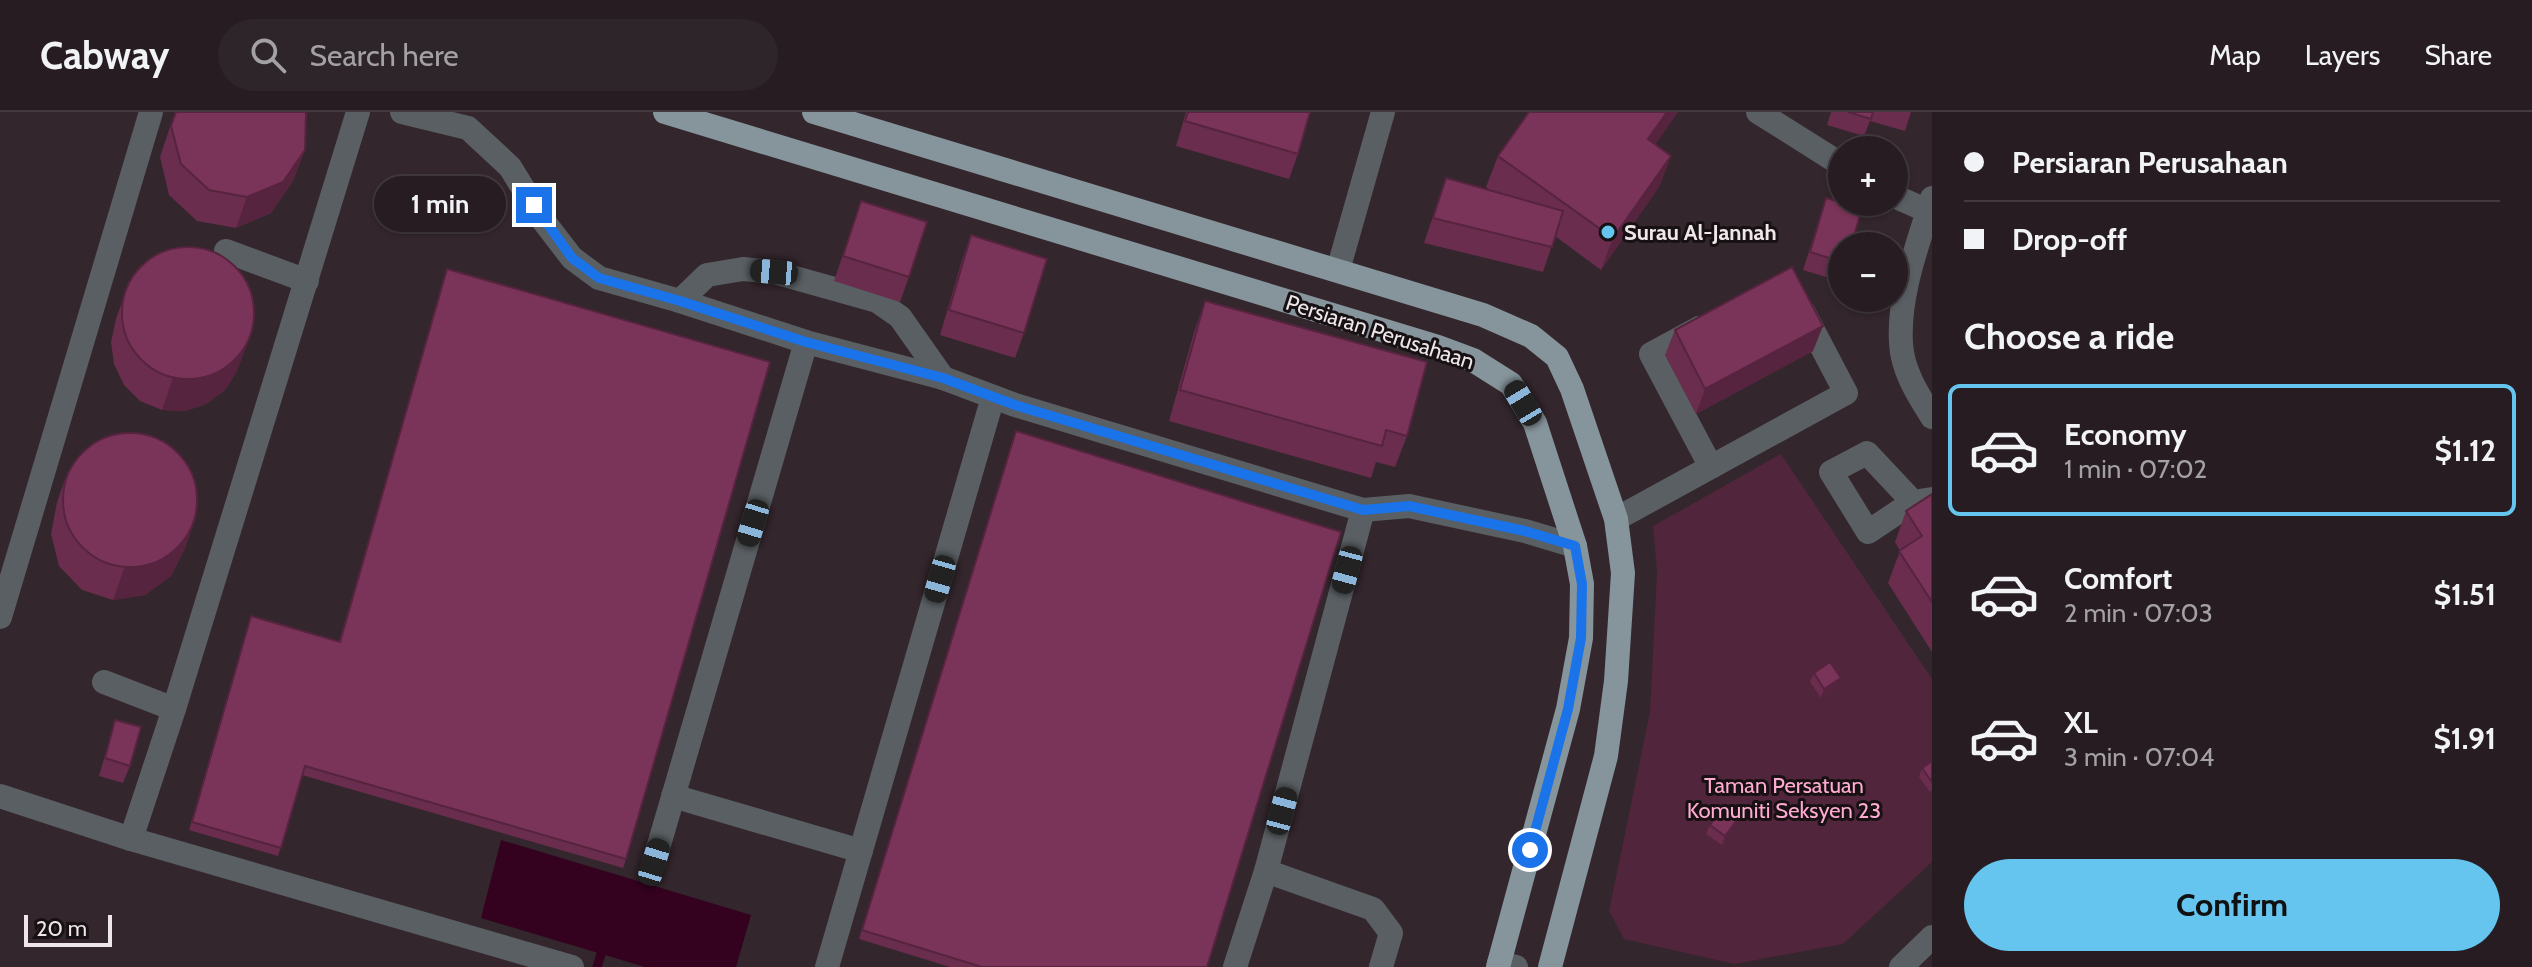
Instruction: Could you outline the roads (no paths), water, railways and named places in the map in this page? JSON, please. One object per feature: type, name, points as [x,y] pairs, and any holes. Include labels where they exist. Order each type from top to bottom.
[{"type":"main road","name":"Persiaran Perusahaan","points":[[665,112],[1473,360],[1511,384],[1535,423],[1575,546],[1582,584],[1581,638],[1568,709],[1504,966]]},
{"type":"main road","name":"Persiaran Perusahaan","points":[[814,112],[1483,315],[1531,336],[1557,357],[1572,389],[1616,519],[1623,573],[1616,681],[1606,756],[1550,967]]},
{"type":"street","points":[[0,617],[151,112]]},
{"type":"street","points":[[131,839],[358,112]]},
{"type":"street","points":[[402,112],[468,128],[510,167],[542,219],[572,258],[599,278],[806,342],[943,378],[993,397],[1363,510],[1409,506],[1525,531],[1575,546]]},
{"type":"street","points":[[1338,270],[1383,112]]},
{"type":"street","points":[[1758,112],[1828,156]]},
{"type":"street","points":[[1908,199],[1930,204],[1902,303],[1900,346],[1914,389],[1932,417]]},
{"type":"street","points":[[226,251],[307,281]]},
{"type":"street","points":[[680,301],[707,275],[743,269],[774,272],[877,301],[900,317],[943,378]]},
{"type":"street","points":[[1616,519],[1846,393],[1794,294]]},
{"type":"street","points":[[1711,467],[1651,354],[1719,317]]},
{"type":"street","points":[[654,862],[806,342]]},
{"type":"street","points":[[827,967],[993,397]]},
{"type":"street","points":[[1235,967],[1266,871],[1363,510]]},
{"type":"street","points":[[104,682],[174,709]]},
{"type":"street","points":[[0,796],[131,839],[572,967]]},
{"type":"street","points":[[673,796],[861,851]]},
{"type":"street","points":[[1266,871],[1373,909],[1391,933],[1381,967]]},
{"type":"street","points":[[1901,967],[1932,937]]},
{"type":"waterway","points":[[597,967],[601,954]]},
{"type":"place","name":"Surau Al-Jannah","points":[[1608,232]]},
{"type":"park label","name":"Taman Persatuan Komuniti Seksyen 23","points":[[1784,798]]}]
